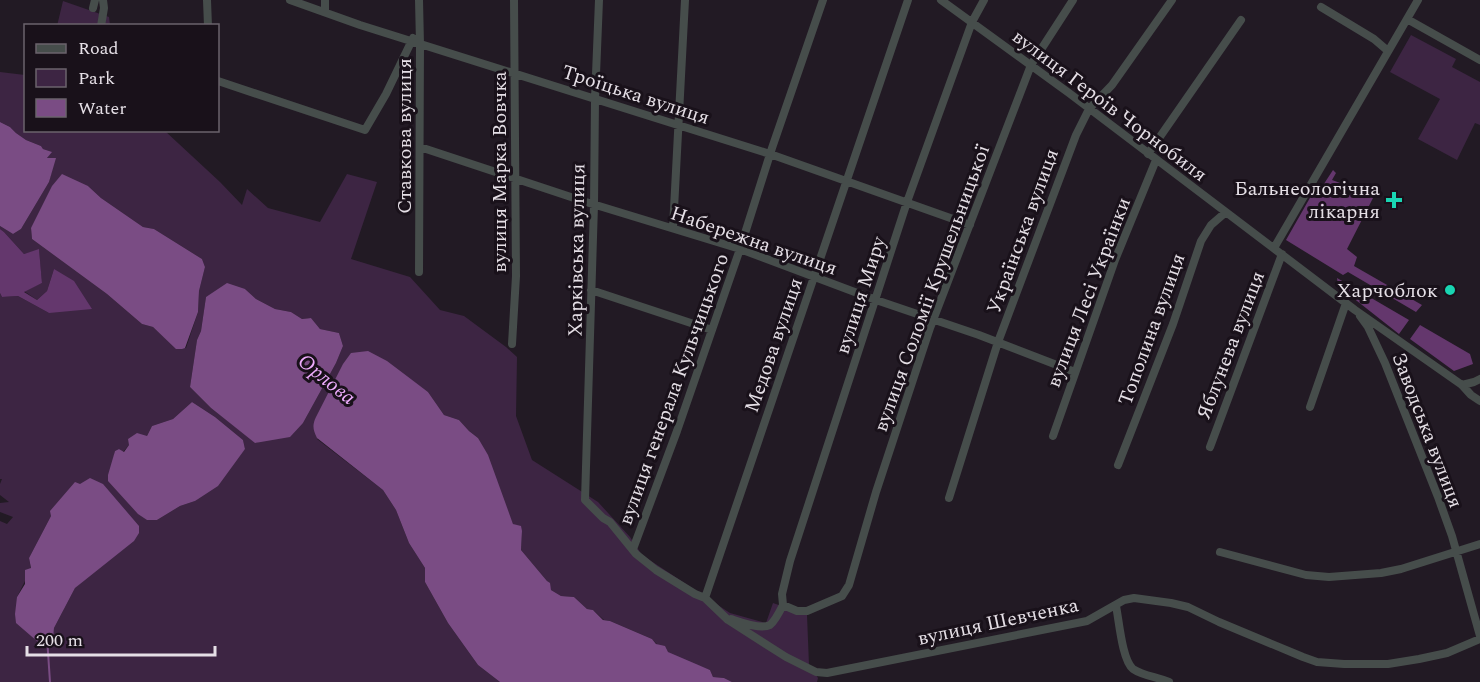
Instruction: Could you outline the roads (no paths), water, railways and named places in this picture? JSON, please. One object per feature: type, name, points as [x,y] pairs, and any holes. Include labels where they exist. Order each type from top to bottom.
[{"type":"street","points":[[101,24],[103,0]]},
{"type":"street","points":[[207,0],[208,24]]},
{"type":"street","name":"Троїцька вулиця","points":[[290,0],[360,25],[770,154],[970,225]]},
{"type":"street","points":[[325,0],[325,12]]},
{"type":"street","name":"Ставкова вулиця","points":[[418,0],[420,44],[419,272]]},
{"type":"street","name":"вулиця Марка Вовчка","points":[[512,344],[516,276],[514,0]]},
{"type":"street","name":"Харківська вулиця","points":[[599,0],[585,500],[610,522],[633,549]]},
{"type":"street","points":[[673,228],[685,0]]},
{"type":"street","name":"вулиця генерала Кульчицького","points":[[633,549],[677,432],[823,0]]},
{"type":"street","name":"Медова вулиця","points":[[705,598],[908,0]]},
{"type":"street","name":"вулиця Героїв Чорнобиля","points":[[940,0],[1089,109],[1355,310],[1462,385],[1480,401]]},
{"type":"street","name":"вулиця Миру","points":[[783,605],[782,594],[790,561],[908,202],[972,22],[984,0]]},
{"type":"street","name":"вулиця Соломії Крушельницької","points":[[783,605],[802,612],[842,596],[849,585],[876,492],[934,319],[1030,65],[1073,0]]},
{"type":"street","name":"Українська вулиця","points":[[949,498],[998,342],[1076,135],[1089,109],[1112,85],[1172,0]]},
{"type":"street","points":[[1274,248],[1418,0]]},
{"type":"street","points":[[1321,7],[1374,39],[1388,51]]},
{"type":"street","points":[[1407,19],[1480,60]]},
{"type":"street","points":[[1148,154],[1241,20]]},
{"type":"street","points":[[219,81],[365,130],[386,94],[411,41],[419,30]]},
{"type":"street","name":"Набережна вулиця","points":[[420,147],[594,205],[740,249],[1075,372]]},
{"type":"street","name":"вулиця Лесі Українки","points":[[1053,436],[1115,260],[1156,160]]},
{"type":"street","name":"Тополина вулиця","points":[[1118,465],[1173,324],[1201,242],[1211,225],[1226,212]]},
{"type":"street","name":"Яблунева вулиця","points":[[1210,447],[1282,254]]},
{"type":"street","points":[[591,290],[712,330]]},
{"type":"street","points":[[1310,407],[1346,303]]},
{"type":"street","name":"Заводська вулиця","points":[[1355,310],[1368,327],[1385,363],[1438,497],[1457,551],[1480,637]]},
{"type":"street","points":[[1462,385],[1480,379]]},
{"type":"street","points":[[1220,552],[1306,575],[1329,577],[1401,569],[1480,544]]},
{"type":"street","points":[[633,549],[656,570],[705,598],[725,618],[766,627],[771,624],[783,605]]},
{"type":"street","name":"вулиця Шевченка","points":[[725,618],[807,668],[827,673],[1087,621],[1124,600],[1134,598],[1188,607],[1317,662],[1388,664],[1447,653],[1480,637]]},
{"type":"street","points":[[1116,606],[1125,653],[1132,669],[1169,682]]},
{"type":"water","points":[[0,122],[26,140],[52,152],[47,158],[56,158],[49,182],[21,229],[13,234],[0,226]]},
{"type":"water","points":[[62,174],[88,186],[101,198],[143,227],[154,229],[202,259],[205,267],[199,291],[198,312],[185,348],[176,349],[153,327],[142,324],[107,294],[32,239],[31,228],[52,186]]},
{"type":"water","name":"Орлова","points":[[227,283],[245,289],[256,299],[275,309],[291,312],[302,319],[311,318],[320,329],[339,333],[343,346],[336,363],[303,423],[290,437],[255,443],[211,408],[190,387],[206,297]]},
{"type":"water","points":[[368,351],[387,361],[428,392],[444,415],[459,420],[478,438],[488,455],[513,524],[521,526],[521,550],[550,583],[551,590],[561,596],[574,597],[603,620],[652,639],[656,644],[665,646],[668,652],[710,670],[713,677],[724,678],[732,682],[500,682],[478,665],[448,623],[425,582],[425,568],[409,543],[396,510],[383,490],[317,438],[315,420],[343,364],[351,353]]},
{"type":"water","points":[[192,402],[243,440],[245,449],[218,486],[195,501],[180,506],[157,520],[147,520],[138,514],[108,481],[115,451],[119,449],[124,452],[129,445],[128,439],[137,433],[147,436],[152,426],[173,419]]},
{"type":"water","points":[[90,478],[103,484],[139,526],[139,533],[134,541],[75,588],[54,628],[53,639],[38,642],[16,623],[17,597],[25,584],[25,570],[31,568],[29,558],[51,516],[50,511],[75,482],[80,484]]},
{"type":"waterway","points":[[47,637],[50,682]]},
{"type":"place","name":"Бальнеологічна лікарня","points":[[1394,200]]},
{"type":"place","name":"Харчоблок","points":[[1450,290]]}]
